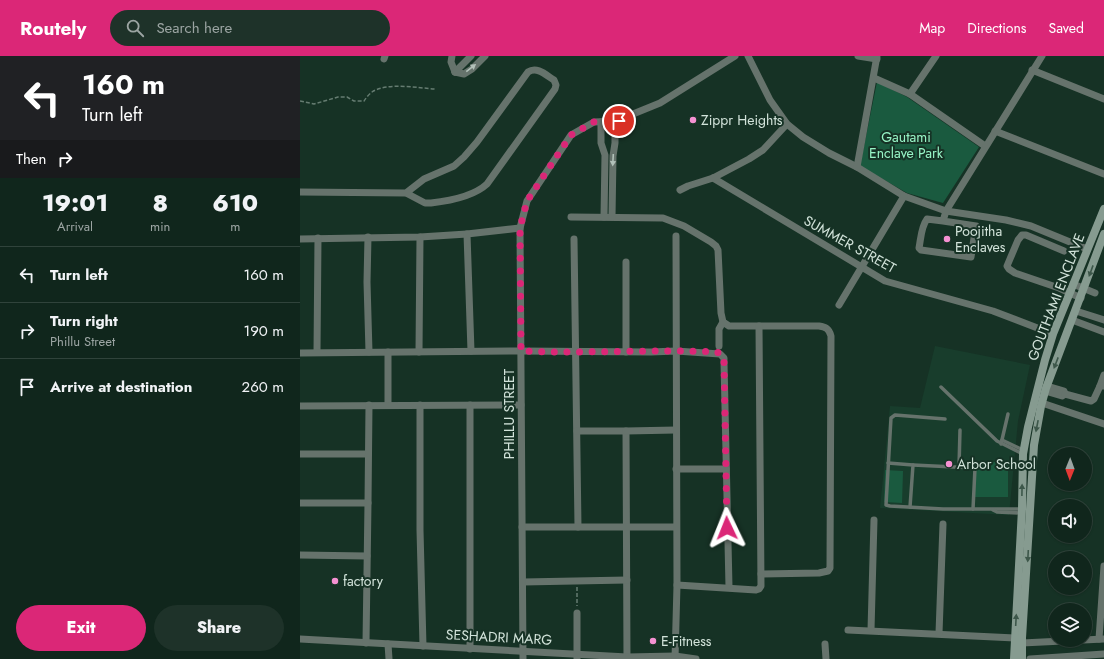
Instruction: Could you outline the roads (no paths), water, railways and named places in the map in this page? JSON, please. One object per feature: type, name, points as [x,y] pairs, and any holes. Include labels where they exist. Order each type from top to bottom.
[{"type":"street","points":[[452,56],[455,72]]},
{"type":"street","points":[[455,72],[471,56]]},
{"type":"street","points":[[455,72],[464,74],[472,69],[485,56]]},
{"type":"street","name":"PHILLU STREET","points":[[523,655],[520,228],[527,201],[571,135],[594,122],[619,121],[660,103],[735,56]]},
{"type":"street","points":[[748,56],[770,100],[787,124],[803,137],[857,167],[904,196],[946,211],[1006,220],[1031,226],[1088,249]]},
{"type":"street","points":[[857,167],[877,58],[858,56]]},
{"type":"street","points":[[910,94],[936,56]]},
{"type":"street","points":[[943,221],[946,211],[994,131],[1042,56]]},
{"type":"street","points":[[300,192],[406,193],[425,203],[474,193],[481,189],[491,178],[555,89],[554,80],[536,69],[532,69],[528,72],[477,142],[464,157],[454,166],[424,179],[406,193]]},
{"type":"street","points":[[1032,70],[1104,99]]},
{"type":"street","points":[[874,78],[910,94],[985,146]]},
{"type":"street","points":[[608,217],[615,143],[615,121]]},
{"type":"street","points":[[601,122],[601,143],[605,156],[608,217]]},
{"type":"street","points":[[680,190],[713,178],[763,150],[787,124]]},
{"type":"street","points":[[994,131],[1104,174]]},
{"type":"street","name":"SUMMER STREET","points":[[713,178],[885,281],[994,311],[1053,334]]},
{"type":"street","points":[[839,305],[904,196]]},
{"type":"street","name":"GOUTHAMI ENCLAVE","points":[[1022,659],[1019,640],[1023,452],[1038,386],[1053,334],[1104,209]]},
{"type":"street","points":[[571,217],[663,218],[684,226],[716,246],[719,256],[721,313],[723,322],[719,329],[719,346]]},
{"type":"street","points":[[927,219],[943,221],[976,226],[971,257],[921,250],[919,248],[923,226],[927,219]]},
{"type":"street","points":[[300,239],[420,237],[467,234],[520,228]]},
{"type":"street","points":[[467,234],[471,351]]},
{"type":"street","name":"GOUTHAMI ENCLAVE","points":[[1014,659],[1019,640],[1034,445],[1042,403],[1046,388],[1104,234]]},
{"type":"street","points":[[1064,251],[1022,235],[1018,240],[1007,266],[1015,273],[1059,288],[1080,298]]},
{"type":"street","points":[[675,657],[677,585],[676,236]]},
{"type":"street","points":[[368,237],[367,282],[369,352]]},
{"type":"street","points":[[419,352],[420,237]]},
{"type":"street","points":[[317,352],[318,238]]},
{"type":"street","points":[[574,239],[578,527]]},
{"type":"street","points":[[626,262],[626,352]]},
{"type":"street","points":[[1073,284],[1095,293]]},
{"type":"street","points":[[1076,311],[1104,320]]},
{"type":"street","points":[[1072,320],[1104,332]]},
{"type":"street","points":[[723,322],[730,326],[818,326],[827,328],[830,336],[830,568],[828,571],[819,573],[761,574]]},
{"type":"street","points":[[677,585],[759,589],[761,586],[759,326]]},
{"type":"street","points":[[300,352],[717,352],[724,358],[729,587]]},
{"type":"street","points":[[388,352],[388,405]]},
{"type":"street","points":[[1046,388],[1062,396],[1065,394],[1091,401],[1094,399],[1102,386],[1104,376]]},
{"type":"street","points":[[1042,403],[1104,424]]},
{"type":"street","points":[[366,643],[369,405]]},
{"type":"street","points":[[420,405],[422,646]]},
{"type":"street","points":[[470,405],[470,649]]},
{"type":"street","points":[[300,406],[522,405]]},
{"type":"street","points":[[577,431],[676,430]]},
{"type":"street","points":[[626,431],[628,527],[627,658]]},
{"type":"street","points":[[300,454],[368,454]]},
{"type":"street","points":[[676,469],[726,468]]},
{"type":"street","points":[[300,503],[368,503]]},
{"type":"street","points":[[871,630],[874,520]]},
{"type":"street","points":[[939,633],[942,524]]},
{"type":"street","points":[[522,527],[676,527]]},
{"type":"street","points":[[300,555],[367,556]]},
{"type":"street","points":[[848,630],[939,633],[1019,640],[1102,639],[1104,566]]},
{"type":"street","points":[[522,582],[627,580]]},
{"type":"street","points":[[577,614],[577,657]]},
{"type":"street","name":"SESHADRI MARG","points":[[300,639],[470,649],[523,655],[627,658],[675,657],[696,659]]},
{"type":"street","points":[[388,644],[389,659]]},
{"type":"street","points":[[825,644],[826,659]]},
{"type":"street","points":[[1030,659],[1104,654]]},
{"type":"lane","points":[[941,387],[1002,442],[1023,452]]},
{"type":"lane","points":[[1002,442],[1008,414]]},
{"type":"lane","points":[[945,419],[892,416],[890,419],[886,503],[890,506],[993,510],[997,512],[1022,511]]},
{"type":"lane","points":[[959,467],[960,430]]},
{"type":"lane","points":[[888,463],[974,468]]},
{"type":"lane","points":[[973,509],[975,463]]},
{"type":"lane","points":[[910,507],[913,465]]},
{"type":"place","name":"Zippr Heights","points":[[693,120]]},
{"type":"place","name":"Poojitha Enclaves","points":[[947,239]]},
{"type":"place","name":"Arbor School","points":[[949,464]]},
{"type":"place","name":"factory","points":[[335,581]]},
{"type":"place","name":"E-Fitness","points":[[653,641]]},
{"type":"park label","name":"Gautami Enclave Park","points":[[906,146]]}]
